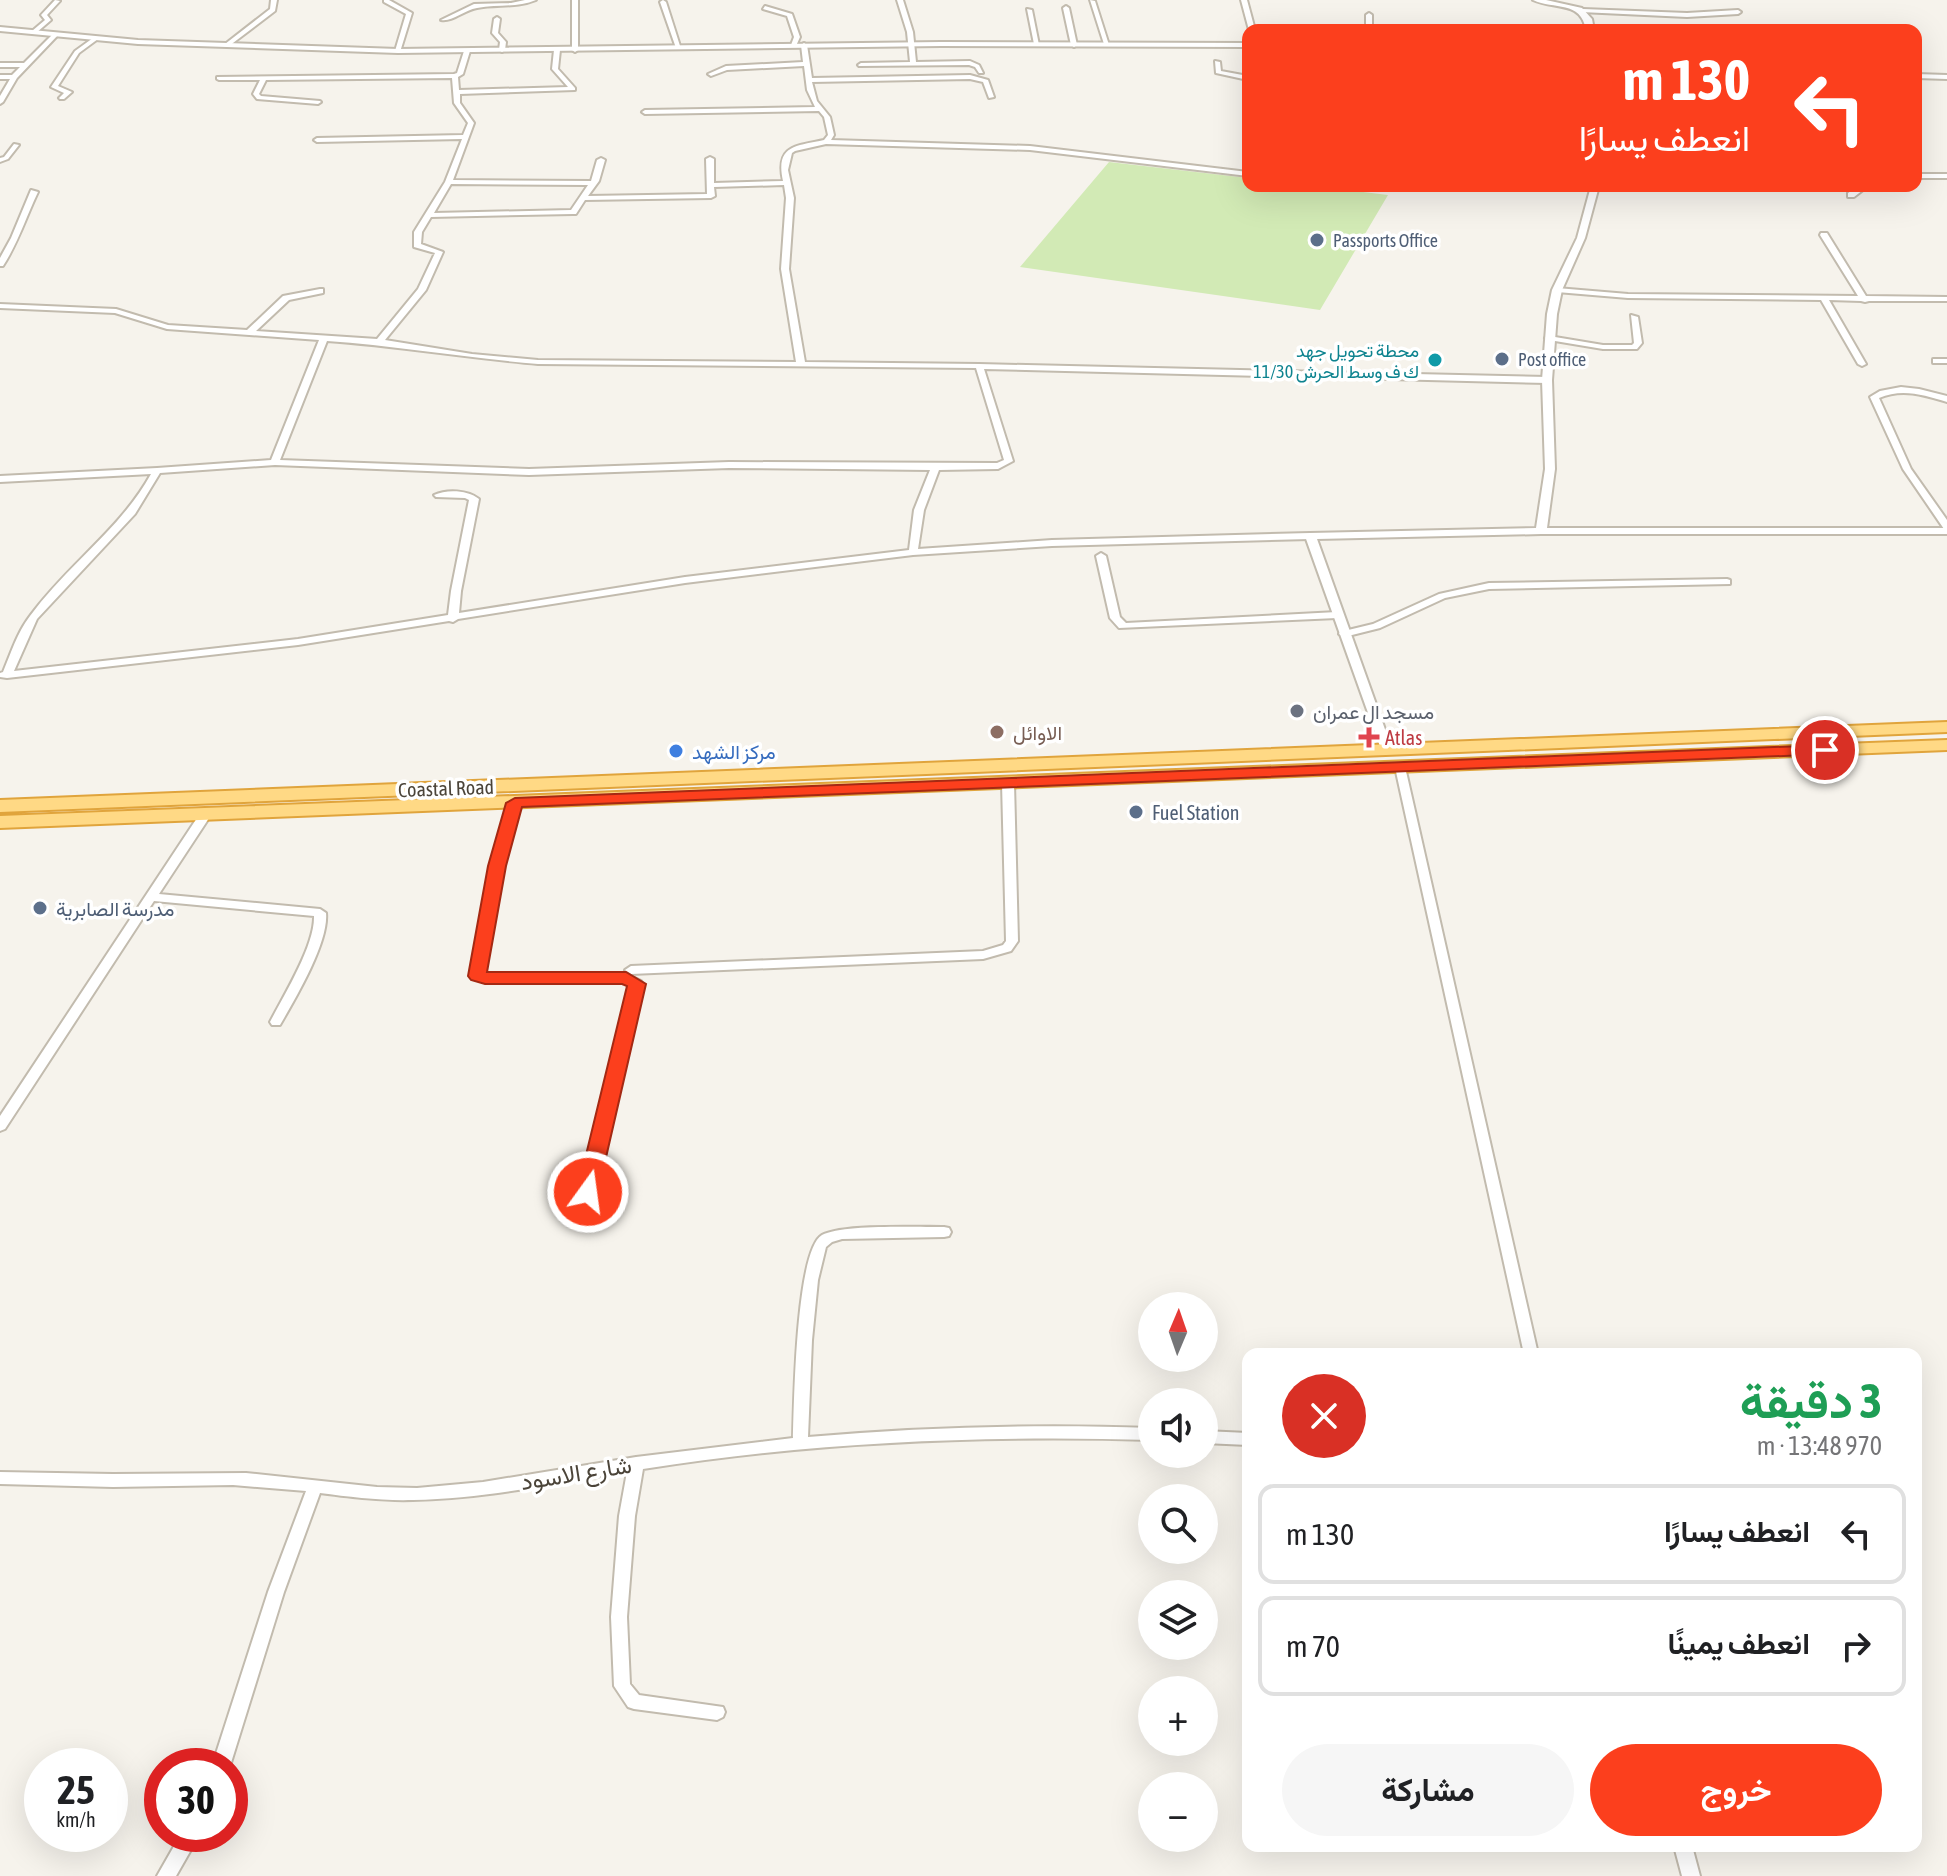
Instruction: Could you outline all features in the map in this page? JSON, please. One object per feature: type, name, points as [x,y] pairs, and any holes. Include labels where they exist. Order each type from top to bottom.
[{"type":"highway","name":"Coastal Road","points":[[0,822],[515,803],[607,790],[1386,749],[1947,727]]},
{"type":"highway","name":"Coastal Road","points":[[0,806],[1008,783],[1947,745]]},
{"type":"street","points":[[227,45],[273,10],[274,0]]},
{"type":"street","points":[[444,20],[474,6],[533,0]]},
{"type":"street","points":[[575,0],[575,50]]},
{"type":"street","points":[[900,0],[913,64]]},
{"type":"street","points":[[1244,0],[1250,24]]},
{"type":"street","points":[[1536,0],[1583,11],[1687,15],[1738,12]]},
{"type":"street","points":[[34,32],[48,20],[44,15],[57,1]]},
{"type":"street","points":[[386,1],[409,13],[398,51]]},
{"type":"street","points":[[1092,1],[1107,44]]},
{"type":"street","points":[[663,2],[679,48]]},
{"type":"street","points":[[765,8],[790,15],[797,37],[794,45]]},
{"type":"street","points":[[1066,8],[1074,45]]},
{"type":"street","points":[[1029,10],[1037,44]]},
{"type":"street","points":[[1583,11],[1588,24]]},
{"type":"street","points":[[1369,15],[1369,24]]},
{"type":"street","points":[[497,19],[495,33],[503,42],[502,50]]},
{"type":"street","points":[[0,29],[95,39],[398,51],[911,44],[1242,45]]},
{"type":"street","points":[[0,102],[14,77],[56,34]]},
{"type":"street","points":[[62,98],[69,92],[54,87],[78,51],[95,39]]},
{"type":"street","points":[[804,45],[814,101],[829,122],[831,135],[826,142]]},
{"type":"street","points":[[456,92],[573,89],[555,69],[557,50]]},
{"type":"street","points":[[219,78],[455,76],[460,74],[467,51]]},
{"type":"street","points":[[1217,62],[1218,72],[1242,77]]},
{"type":"street","points":[[861,65],[970,63],[981,72]]},
{"type":"street","points":[[711,74],[726,68],[807,64]]},
{"type":"street","points":[[0,65],[25,65]]},
{"type":"street","points":[[379,342],[422,290],[439,252],[417,245],[418,232],[449,182],[471,123],[457,103],[455,76]]},
{"type":"street","points":[[1922,76],[1947,77]]},
{"type":"street","points":[[0,77],[14,77]]},
{"type":"street","points":[[808,80],[970,77],[986,81],[991,97]]},
{"type":"street","points":[[263,80],[256,94],[259,98],[318,102]]},
{"type":"street","points":[[645,112],[821,109]]},
{"type":"street","points":[[317,140],[467,137]]},
{"type":"street","points":[[801,364],[785,269],[790,198],[784,170],[789,152],[797,147],[826,142],[1030,148],[1242,173]]},
{"type":"street","points":[[0,160],[16,145]]},
{"type":"street","points":[[585,198],[711,196],[710,159]]},
{"type":"street","points":[[429,215],[569,213],[579,208],[598,176],[601,160]]},
{"type":"street","points":[[1922,176],[1947,176]]},
{"type":"street","points":[[449,182],[592,183]]},
{"type":"street","points":[[712,185],[787,183]]},
{"type":"street","points":[[0,264],[21,230],[21,219],[34,192]]},
{"type":"street","points":[[1541,531],[1550,469],[1549,338],[1557,290],[1581,238],[1593,192]]},
{"type":"street","points":[[1851,195],[1856,192]]},
{"type":"street","points":[[1824,235],[1865,300]]},
{"type":"street","points":[[1557,290],[1628,296],[1946,301]]},
{"type":"street","points":[[249,333],[286,298],[320,291]]},
{"type":"street","points":[[1825,300],[1862,364]]},
{"type":"street","points":[[0,306],[116,311],[163,326],[379,342],[538,362],[979,366],[1547,380]]},
{"type":"street","points":[[1549,338],[1603,347],[1634,347],[1638,343],[1634,317]]},
{"type":"street","points":[[275,462],[324,338]]},
{"type":"street","points":[[1936,361],[1947,361]]},
{"type":"street","points":[[0,479],[275,462],[529,472],[729,465],[998,466],[1009,461],[979,366]]},
{"type":"street","points":[[1947,399],[1908,389],[1874,397],[1907,469],[1947,529]]},
{"type":"street","points":[[913,552],[919,510],[936,467]]},
{"type":"street","points":[[4,675],[31,621],[61,585],[122,524],[146,494],[157,471]]},
{"type":"street","points":[[439,495],[467,495],[474,499],[453,619]]},
{"type":"street","points":[[4,675],[298,642],[685,580],[913,552],[1124,540],[1541,531],[1947,529]]},
{"type":"street","points":[[1310,536],[1386,749]]},
{"type":"street","points":[[1101,556],[1115,618],[1123,626],[1337,615]]},
{"type":"street","points":[[1344,634],[1364,633],[1428,601],[1458,590],[1519,585],[1727,582]]},
{"type":"street","points":[[1400,767],[1530,1348]]},
{"type":"street","points":[[631,970],[983,955],[1007,948],[1012,941],[1008,783]]},
{"type":"street","points":[[515,803],[497,866],[478,976],[626,978],[637,984],[588,1192]]},
{"type":"street","points":[[0,1126],[205,815]]},
{"type":"street","points":[[153,897],[320,913],[322,920],[313,945],[276,1022]]},
{"type":"street","points":[[800,1444],[810,1303],[820,1246],[830,1237],[842,1234],[944,1232]]},
{"type":"street","name":"شارع الاسود","points":[[0,1478],[154,1481],[226,1478],[356,1494],[453,1491],[636,1463],[800,1444],[969,1432],[1138,1434]]},
{"type":"street","points":[[1218,1438],[1242,1439]]},
{"type":"street","points":[[636,1463],[627,1516],[619,1617],[622,1686],[634,1702],[717,1712]]},
{"type":"street","points":[[227,1748],[276,1592],[315,1487]]},
{"type":"street","points":[[166,1876],[180,1852]]},
{"type":"street","points":[[1685,1852],[1691,1876]]},
{"type":"green space","points":[[1109,162],[1242,177],[1242,192],[1363,192],[1388,195],[1320,310],[1020,267]]},
{"type":"place","name":"Passports Office","points":[[1317,240]]},
{"type":"place","name":"Post office","points":[[1502,359]]},
{"type":"place","name":"محطة تحويل جهد 11/30 ك ف وسط الحرش","points":[[1435,360]]},
{"type":"place","name":"مسجد ال عمران","points":[[1297,711]]},
{"type":"place","name":"الاوائل","points":[[997,732]]},
{"type":"place","name":"Atlas","points":[[1369,737]]},
{"type":"place","name":"مركز الشهد","points":[[676,751]]},
{"type":"place","name":"Fuel Station","points":[[1136,812]]},
{"type":"place","name":"مدرسة الصابرية","points":[[40,908]]},
{"type":"route","points":[[588,1192],[637,984],[626,978],[478,976],[497,866],[515,803],[1825,750]]}]
